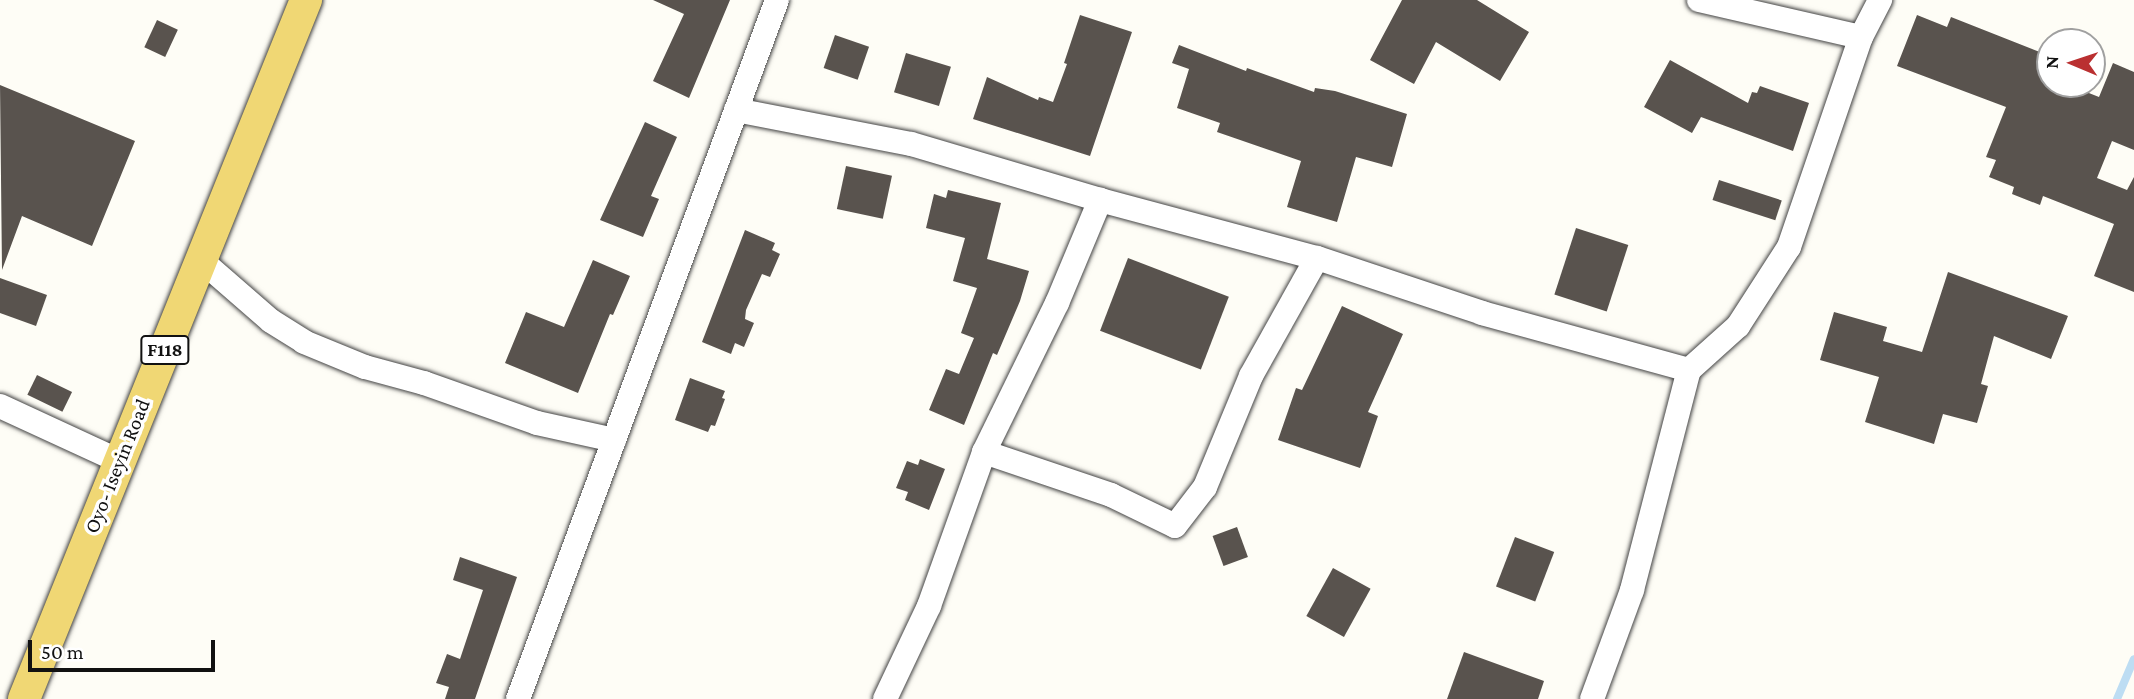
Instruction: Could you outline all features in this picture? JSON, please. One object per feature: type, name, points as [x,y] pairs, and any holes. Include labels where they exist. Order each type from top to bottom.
[{"type":"main road","name":"Oyo- Iseyin Road","points":[[24,699],[306,0]]},
{"type":"street","points":[[518,699],[778,0]]},
{"type":"street","points":[[1699,0],[1861,37]]},
{"type":"street","points":[[1592,699],[1632,590],[1689,370],[1738,326],[1788,247],[1861,37],[1880,0]]},
{"type":"street","points":[[736,110],[911,144],[1100,200],[1317,258],[1482,313],[1689,370]]},
{"type":"street","points":[[885,699],[929,606],[984,452],[1057,303],[1100,200]]},
{"type":"street","points":[[984,452],[1111,495],[1175,526],[1205,487],[1251,376],[1317,258]]},
{"type":"street","points":[[202,261],[271,321],[304,342],[365,367],[537,423],[614,440]]},
{"type":"street","points":[[0,406],[119,461]]},
{"type":"building","points":[[653,0],[730,0],[689,98],[653,81],[684,14]]},
{"type":"building","points":[[1402,0],[1477,0],[1529,32],[1500,81],[1436,42],[1414,84],[1370,60]]},
{"type":"building","points":[[1080,15],[1132,32],[1090,156],[973,119],[987,77],[1038,100],[1039,97],[1053,102],[1067,64],[1064,63]]},
{"type":"building","points":[[1917,15],[1947,27],[1951,17],[2036,50],[2036,98],[2106,98],[2106,80],[2113,63],[2134,72],[2134,150],[2112,141],[2097,178],[2127,190],[2134,177],[2134,292],[2094,276],[2114,224],[2043,196],[2040,205],[2012,194],[2014,187],[1989,177],[1996,160],[1986,157],[2006,107],[1897,66]]},
{"type":"building","points":[[157,20],[178,30],[165,57],[144,47]]},
{"type":"building","points":[[835,35],[869,47],[858,80],[824,68]]},
{"type":"building","points":[[1179,45],[1246,71],[1247,68],[1314,92],[1315,88],[1335,91],[1407,114],[1392,167],[1356,157],[1337,222],[1287,207],[1301,161],[1217,132],[1220,123],[1177,108],[1189,69],[1172,63]]},
{"type":"building","points":[[906,53],[951,67],[939,106],[894,92]]},
{"type":"building","points":[[1670,60],[1748,103],[1752,92],[1757,93],[1760,86],[1809,103],[1793,151],[1701,117],[1692,133],[1644,107]]},
{"type":"building","points":[[0,85],[135,141],[92,246],[22,216],[2,270]]},
{"type":"building","points":[[645,122],[677,137],[651,196],[659,199],[643,237],[600,220]]},
{"type":"building","points":[[846,166],[892,176],[883,219],[837,209]]},
{"type":"building","points":[[1719,180],[1782,200],[1775,220],[1713,200]]},
{"type":"building","points":[[948,190],[1001,203],[987,259],[1029,271],[1020,301],[997,355],[993,353],[964,425],[929,410],[946,369],[959,374],[974,338],[961,333],[977,288],[953,281],[965,238],[926,228],[934,194],[946,198]]},
{"type":"building","points":[[1576,228],[1628,245],[1607,312],[1554,295]]},
{"type":"building","points":[[745,230],[775,243],[772,250],[780,254],[770,277],[762,274],[746,310],[745,319],[754,323],[744,347],[735,343],[731,354],[702,342]]},
{"type":"building","points":[[1128,258],[1229,297],[1201,370],[1100,331]]},
{"type":"building","points":[[593,260],[630,276],[613,315],[610,314],[578,393],[505,363],[526,312],[564,327]]},
{"type":"building","points":[[1948,272],[2068,316],[2051,359],[1994,336],[1981,384],[1988,386],[1977,423],[1943,414],[1934,444],[1865,422],[1879,377],[1820,360],[1834,312],[1887,327],[1883,341],[1922,352]]},
{"type":"building","points":[[0,278],[47,295],[36,326],[0,313]]},
{"type":"building","points":[[1342,306],[1403,334],[1368,412],[1378,416],[1360,468],[1278,440],[1296,388],[1302,390]]},
{"type":"building","points":[[37,375],[72,392],[62,412],[27,395]]},
{"type":"building","points":[[690,378],[725,391],[722,398],[725,399],[715,426],[711,425],[708,432],[675,420]]},
{"type":"building","points":[[920,459],[945,469],[929,510],[905,500],[908,492],[896,488],[907,461],[918,465]]},
{"type":"building","points":[[1237,527],[1248,557],[1224,566],[1213,536]]},
{"type":"building","points":[[1515,537],[1554,552],[1535,602],[1496,586]]},
{"type":"building","points":[[460,557],[517,577],[475,699],[445,699],[449,687],[436,683],[447,654],[460,659],[483,590],[453,580]]},
{"type":"building","points":[[1333,568],[1371,589],[1344,637],[1306,616]]},
{"type":"building","points":[[1464,652],[1544,681],[1538,699],[1447,699]]},
{"type":"waterway","points":[[2117,699],[2134,659]]}]
